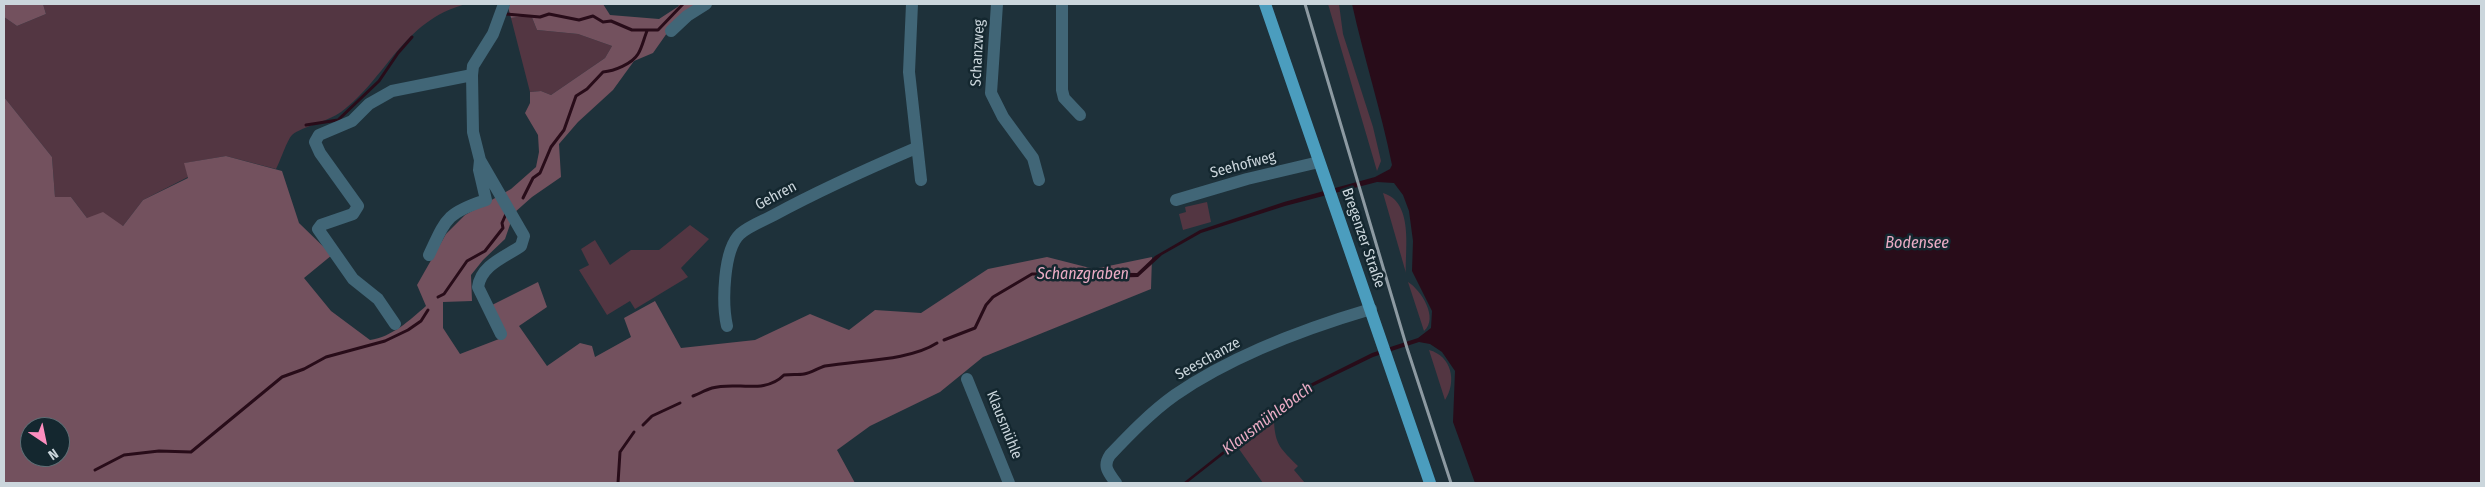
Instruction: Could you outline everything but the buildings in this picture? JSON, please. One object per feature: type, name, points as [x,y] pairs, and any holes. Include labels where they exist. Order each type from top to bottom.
[{"type":"main road","name":"Bregenzer Straße","points":[[1265,4],[1430,483]]},
{"type":"street","points":[[501,334],[478,287],[479,279],[487,267],[521,246],[524,236],[480,160],[473,132],[472,75],[473,66],[493,34],[495,23],[504,4]]},
{"type":"street","points":[[671,31],[687,16],[706,4]]},
{"type":"street","points":[[912,4],[909,72],[920,180]]},
{"type":"street","name":"Schanzweg","points":[[997,4],[991,93],[1003,117],[1033,158],[1039,180]]},
{"type":"street","points":[[1062,4],[1062,90],[1064,98],[1080,115]]},
{"type":"street","points":[[395,324],[378,299],[353,280],[318,229],[321,225],[353,214],[358,206],[320,153],[315,142],[319,135],[352,121],[369,104],[392,91],[472,75]]},
{"type":"street","name":"Gehren","points":[[727,326],[723,299],[730,250],[740,234],[830,185],[916,148]]},
{"type":"street","points":[[429,255],[445,220],[454,212],[486,200],[478,170],[480,160]]},
{"type":"street","name":"Seehofweg","points":[[1176,200],[1247,179],[1319,162]]},
{"type":"street","name":"Seeschanze","points":[[1116,483],[1106,468],[1105,462],[1110,455],[1173,396],[1223,366],[1259,350],[1371,309]]},
{"type":"street","name":"Klausmühle","points":[[967,379],[1009,483]]},
{"type":"shaded area","points":[[4,4],[43,4],[46,14],[17,26],[4,17]]},
{"type":"shaded area","points":[[43,4],[466,4],[444,12],[426,23],[397,51],[357,98],[341,112],[292,135],[276,169],[226,156],[185,163],[188,177],[143,200],[123,226],[87,218],[71,197],[55,197],[52,157],[4,97],[4,17],[17,26],[46,14]]},
{"type":"shaded area","points":[[511,4],[603,4],[610,15],[659,19],[679,6],[678,4],[703,4],[672,26],[653,53],[634,61],[613,90],[578,122],[559,144],[561,177],[532,197],[514,213],[505,239],[483,260],[471,275],[472,301],[443,302],[443,328],[460,354],[499,339],[492,305],[538,282],[547,307],[519,326],[547,366],[580,343],[592,346],[595,357],[631,337],[624,318],[655,301],[681,348],[755,340],[810,314],[849,330],[875,310],[921,313],[988,269],[1047,257],[1094,269],[1152,257],[1151,289],[983,357],[940,392],[870,426],[837,450],[855,483],[4,483],[4,97],[52,157],[55,197],[71,197],[87,218],[103,212],[123,226],[143,200],[188,178],[184,163],[226,156],[282,171],[299,223],[332,255],[304,278],[331,311],[370,340],[393,332],[426,306],[417,285],[446,234],[465,215],[511,189],[536,167],[539,152],[538,135],[525,113],[530,103],[530,92],[541,91],[551,95],[605,58],[612,46],[578,34],[537,30],[531,15],[511,18],[508,7]]},
{"type":"shaded area","points":[[1328,4],[1339,4],[1343,34],[1373,127],[1381,161],[1377,171]]},
{"type":"shaded area","points":[[531,15],[537,30],[578,34],[612,46],[605,58],[551,95],[541,91],[530,92],[511,18]]},
{"type":"shaded area","points":[[1383,193],[1393,198],[1400,206],[1404,216],[1406,228],[1406,273]]},
{"type":"shaded area","points":[[1207,202],[1211,222],[1183,230],[1179,214],[1186,212],[1185,207]]},
{"type":"shaded area","points":[[690,225],[709,239],[681,268],[688,277],[635,309],[630,301],[607,315],[579,270],[589,265],[581,249],[595,240],[610,265],[631,250],[659,250]]},
{"type":"shaded area","points":[[1408,282],[1423,298],[1429,312],[1430,319],[1424,331]]},
{"type":"shaded area","points":[[1429,350],[1443,358],[1450,371],[1451,385],[1445,400]]},
{"type":"shaded area","points":[[1274,421],[1276,436],[1280,446],[1298,466],[1294,470],[1305,483],[1263,483],[1239,449]]},
{"type":"water","name":"Bodensee","points":[[1352,4],[2481,4],[2481,483],[1475,483],[1453,422],[1455,371],[1442,352],[1430,344],[1419,342],[1373,357],[1307,389],[1187,483],[1183,483],[1304,387],[1372,353],[1418,338],[1431,328],[1432,311],[1412,271],[1413,241],[1409,211],[1403,195],[1394,183],[1377,182],[1285,206],[1201,233],[1162,255],[1138,277],[1105,278],[1067,274],[1068,272],[1137,273],[1155,256],[1200,230],[1284,202],[1375,177],[1390,169],[1392,165],[1388,145]]},
{"type":"waterway","points":[[506,14],[540,17],[549,14],[579,20],[593,16],[603,22],[611,21],[632,30],[658,30],[683,4]]},
{"type":"waterway","points":[[523,198],[533,178],[540,173],[551,147],[564,130],[576,96],[587,89],[603,72],[632,61],[641,49],[647,31]]},
{"type":"waterway","points":[[306,125],[338,120],[379,81],[398,53],[412,37]]},
{"type":"waterway","points":[[438,297],[444,294],[467,261],[485,251],[503,228],[502,223],[506,214]]},
{"type":"waterway","name":"Schanzgraben","points":[[944,340],[975,328],[986,305],[993,297],[1032,274],[1071,274]]},
{"type":"waterway","points":[[95,470],[124,455],[159,451],[191,452],[282,377],[304,369],[326,357],[385,341],[408,330],[421,321],[428,310]]},
{"type":"waterway","name":"Schanzgraben","points":[[693,396],[721,386],[759,386],[768,384],[784,375],[807,373],[825,366],[898,357],[926,349],[937,343]]},
{"type":"waterway","name":"Schanzgraben","points":[[643,425],[652,416],[680,403]]},
{"type":"waterway","name":"Schanzgraben","points":[[618,483],[620,452],[634,432]]},
{"type":"railway","points":[[1305,4],[1407,348],[1451,483]]},
{"type":"water label","name":"Klausmühlebach","points":[[1268,419]]}]
